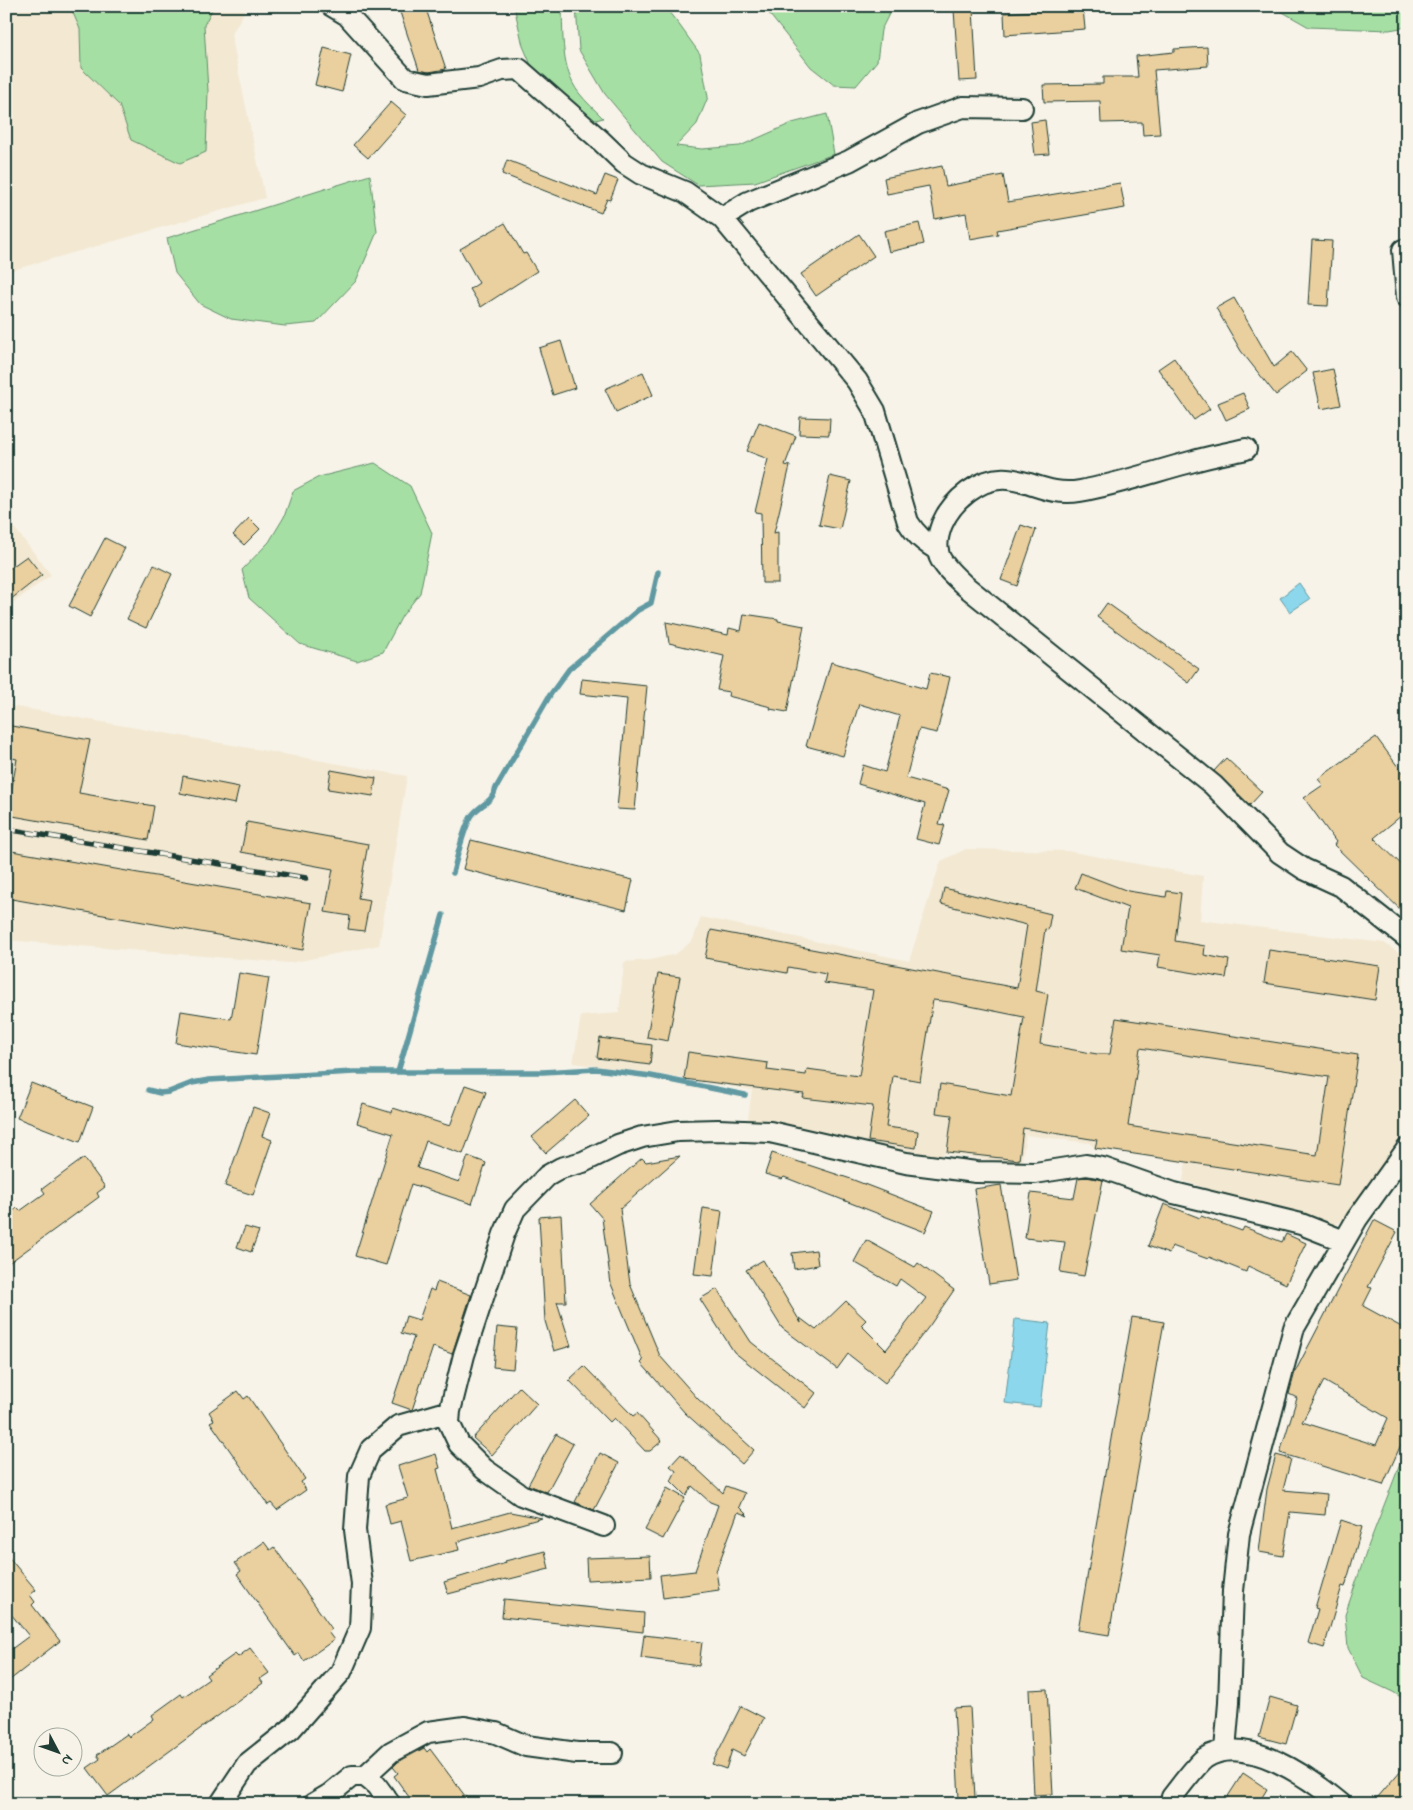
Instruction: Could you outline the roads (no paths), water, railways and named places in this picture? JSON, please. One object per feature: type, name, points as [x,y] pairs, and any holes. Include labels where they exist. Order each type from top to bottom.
[{"type":"street","points":[[332,6],[347,15],[405,79],[428,84],[479,78],[502,70],[519,69],[600,139],[624,163],[641,174],[686,192],[722,218],[857,381],[875,411],[908,522],[915,534],[938,550]]},
{"type":"street","points":[[722,218],[748,202],[849,161],[918,123],[963,107],[1022,108]]},
{"type":"street","points":[[1403,250],[1407,297]]},
{"type":"street","points":[[1246,449],[1195,461],[1150,475],[1078,491],[1046,490],[1011,479],[996,478],[978,485],[947,512],[938,535],[937,554],[946,567],[964,585],[1213,785],[1280,854],[1304,869],[1341,886],[1407,938]]},
{"type":"street","points":[[604,1526],[521,1495],[484,1469],[459,1444],[449,1424],[450,1410],[464,1354],[504,1234],[515,1209],[547,1176],[561,1168],[583,1162],[618,1145],[678,1131],[770,1132],[906,1163],[976,1172],[1035,1173],[1086,1165],[1103,1168],[1174,1193],[1301,1224],[1344,1242]]},
{"type":"street","points":[[1226,1750],[1233,1591],[1239,1534],[1294,1328],[1357,1219],[1407,1149]]},
{"type":"street","points":[[221,1804],[247,1764],[291,1729],[341,1672],[360,1628],[362,1584],[355,1530],[359,1476],[371,1449],[398,1426],[450,1410]]},
{"type":"street","points":[[365,1776],[391,1752],[428,1732],[465,1727],[496,1733],[526,1746],[577,1753],[612,1753]]},
{"type":"street","points":[[1170,1804],[1172,1797],[1205,1759],[1226,1750],[1255,1753],[1287,1765],[1325,1790],[1341,1804]]},
{"type":"street","points":[[313,1804],[330,1794],[352,1776],[365,1776],[376,1785],[390,1804]]},
{"type":"water","points":[[1299,583],[1310,599],[1290,612],[1280,598]]},
{"type":"water","points":[[1015,1319],[1050,1323],[1040,1407],[1005,1403]]},
{"type":"waterway","points":[[453,873],[461,842],[470,819],[476,810],[492,797],[550,695],[569,669],[638,610],[651,603],[658,572]]},
{"type":"waterway","points":[[398,1072],[443,915]]},
{"type":"waterway","points":[[148,1090],[160,1093],[169,1092],[192,1083],[209,1080],[354,1072],[543,1072],[596,1069],[651,1076],[745,1095]]},
{"type":"railway","points":[[6,829],[306,878]]}]
